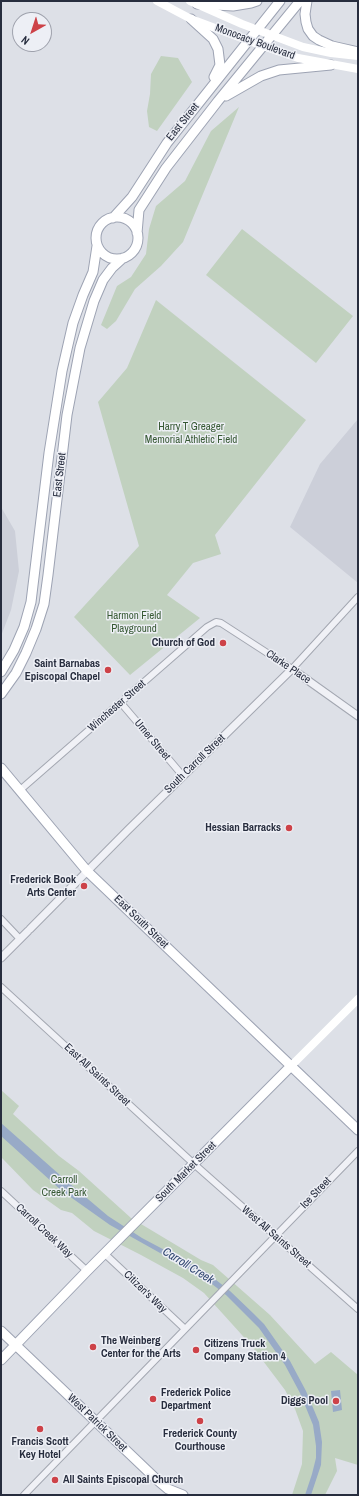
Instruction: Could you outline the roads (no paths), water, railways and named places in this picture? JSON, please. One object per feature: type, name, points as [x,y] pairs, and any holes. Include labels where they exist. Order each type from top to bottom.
[{"type":"main road","name":"Monocacy Boulevard","points":[[157,1],[191,19],[298,58],[358,69]]},
{"type":"main road","points":[[194,3],[233,6],[257,1]]},
{"type":"main road","name":"East Street","points":[[113,218],[127,204],[167,142],[280,1]]},
{"type":"main road","name":"East Street","points":[[137,233],[139,210],[166,168],[218,101],[300,1]]},
{"type":"main road","points":[[307,1],[305,14],[306,22],[308,29],[313,36],[332,46],[358,52]]},
{"type":"main road","name":"Monocacy Boulevard","points":[[194,3],[303,47],[331,53],[358,56]]},
{"type":"main road","points":[[191,19],[213,39],[218,49],[220,65],[208,91]]},
{"type":"main road","points":[[218,101],[244,85],[279,70],[331,65]]},
{"type":"main road","points":[[119,218],[126,220],[133,225],[137,233],[135,247],[132,252],[124,258],[110,258],[103,254],[97,246],[96,233],[99,226],[106,220],[119,218]]},
{"type":"main road","name":"East Street","points":[[1,672],[14,650],[32,602],[49,453],[61,378],[73,323],[93,272],[97,246]]},
{"type":"main road","name":"East Street","points":[[1,694],[16,673],[26,653],[44,604],[67,415],[80,348],[94,301],[103,280],[112,268],[124,258]]},
{"type":"main road","name":"East South Street","points":[[1,768],[87,871],[358,1130]]},
{"type":"main road","name":"South Market Street","points":[[1,1360],[87,1270],[124,1236],[130,1228],[358,999]]},
{"type":"main road","name":"West Patrick Street","points":[[1,1331],[168,1489],[182,1495]]},
{"type":"street","name":"South Carroll Street","points":[[1,958],[87,871],[292,670],[358,597]]},
{"type":"street","name":"Clarke Place","points":[[216,622],[221,623],[358,716]]},
{"type":"street","name":"Winchester Street","points":[[19,791],[207,627],[216,622]]},
{"type":"street","name":"Urner Street","points":[[121,703],[183,776]]},
{"type":"street","points":[[1,920],[20,939]]},
{"type":"street","name":"East All Saints Street","points":[[1,986],[194,1164]]},
{"type":"street","name":"Ice Street","points":[[24,1495],[358,1151]]},
{"type":"street","name":"West All Saints Street","points":[[194,1164],[358,1309]]},
{"type":"street","name":"Carroll Creek Way","points":[[1,1191],[87,1270]]},
{"type":"street","name":"Citizen's Way","points":[[105,1254],[185,1330]]},
{"type":"water","name":"Carroll Creek","points":[[1,1123],[108,1216],[142,1238],[206,1272],[230,1291],[264,1324],[290,1361],[306,1391],[319,1422],[322,1442],[321,1465],[311,1495],[305,1495],[316,1458],[313,1425],[300,1393],[285,1365],[259,1328],[226,1295],[203,1277],[110,1225],[62,1191],[1,1136]]},
{"type":"water","name":"Diggs Pool","points":[[340,1390],[342,1410],[333,1412],[331,1391]]},
{"type":"place","name":"Church of God","points":[[223,643]]},
{"type":"place","name":"Saint Barnabas Episcopal Chapel","points":[[108,670]]},
{"type":"place","name":"Hessian Barracks","points":[[289,828]]},
{"type":"place","name":"Frederick Book Arts Center","points":[[84,886]]},
{"type":"place","name":"The Weinberg Center for the Arts","points":[[93,1347]]},
{"type":"place","name":"Citizens Truck Company Station 4","points":[[196,1350]]},
{"type":"place","name":"Frederick Police Department","points":[[153,1399]]},
{"type":"place","name":"Diggs Pool","points":[[336,1401]]},
{"type":"place","name":"Frederick County Courthouse","points":[[200,1421]]},
{"type":"place","name":"Francis Scott Key Hotel","points":[[40,1429]]},
{"type":"place","name":"All Saints Episcopal Church","points":[[55,1480]]},
{"type":"park label","name":"Harry T Greager Memorial Athletic Field","points":[[191,433]]},
{"type":"park label","name":"Harmon Field Playground","points":[[134,622]]},
{"type":"park label","name":"Carroll Creek Park","points":[[64,1186]]}]
